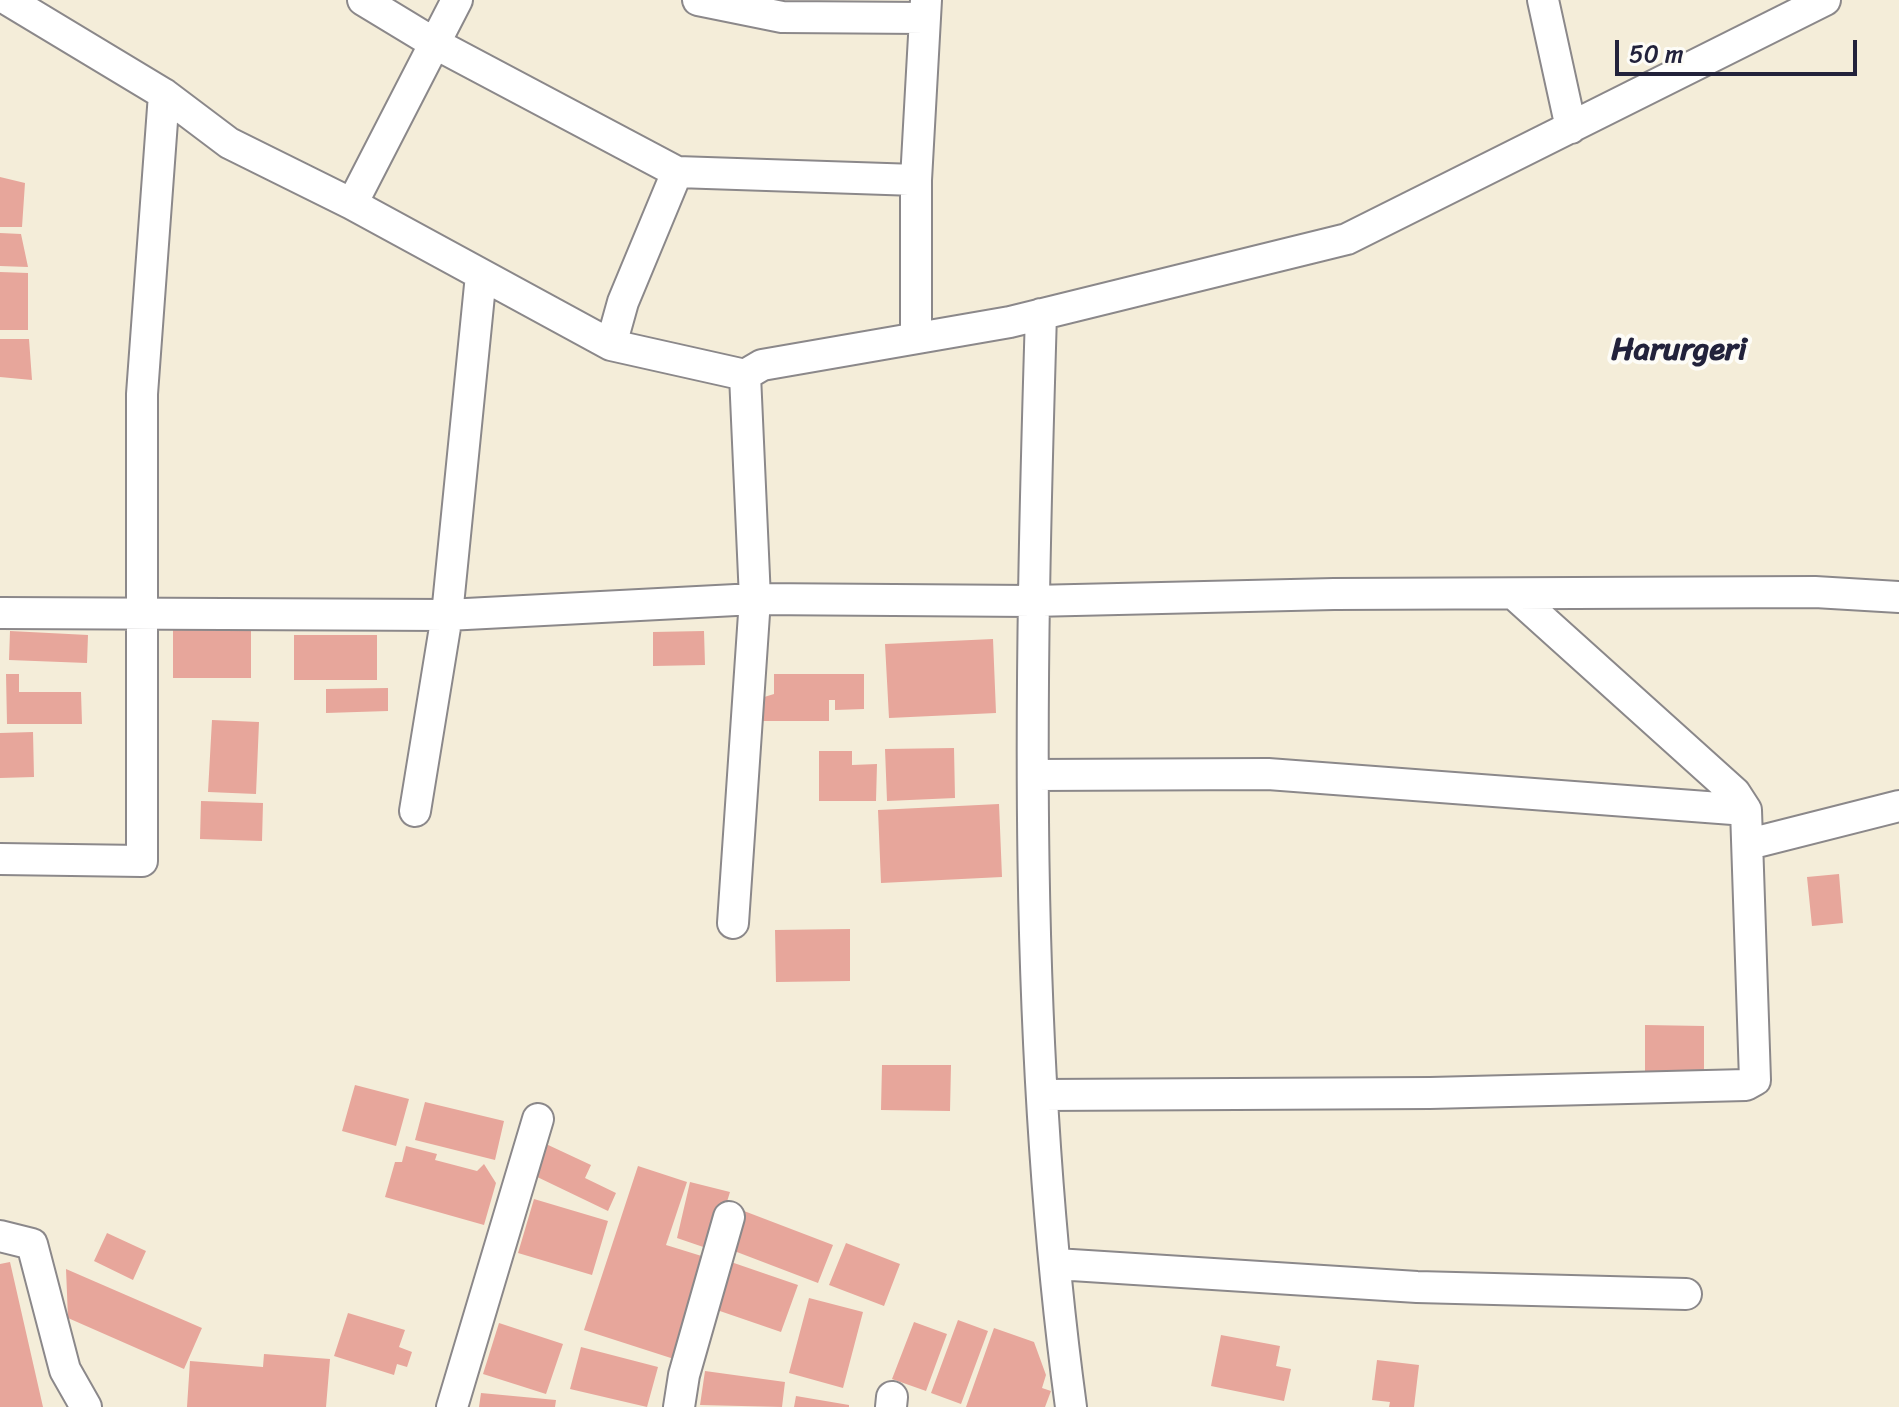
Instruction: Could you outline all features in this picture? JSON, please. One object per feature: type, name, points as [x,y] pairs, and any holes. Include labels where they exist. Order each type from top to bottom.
[{"type":"street","points":[[8,0],[47,9],[229,143],[352,204],[611,345],[745,375],[762,365],[1041,314],[1347,239],[1825,0]]},
{"type":"street","points":[[363,0],[434,43],[677,172],[916,180]]},
{"type":"street","points":[[352,204],[457,0]]},
{"type":"street","points":[[698,0],[782,17],[926,9],[916,180],[916,337]]},
{"type":"street","points":[[1543,0],[1571,128]]},
{"type":"street","points":[[0,859],[142,861],[142,394],[164,94]]},
{"type":"street","points":[[611,345],[623,302],[677,172]]},
{"type":"street","points":[[415,811],[447,615],[481,275]]},
{"type":"street","points":[[1041,314],[1032,601],[1042,1095],[1071,1407]]},
{"type":"street","points":[[733,923],[755,599],[745,375]]},
{"type":"street","points":[[0,613],[447,615],[755,599],[1032,601],[1815,592],[1899,597]]},
{"type":"street","points":[[1042,1095],[1430,1093],[1751,1083],[1757,1075],[1746,810],[1735,793],[1514,594]]},
{"type":"street","points":[[1034,775],[1268,774],[1746,810]]},
{"type":"street","points":[[1749,844],[1899,806]]},
{"type":"street","points":[[452,1407],[538,1119]]},
{"type":"street","points":[[679,1407],[684,1375],[729,1217]]},
{"type":"street","points":[[0,1236],[32,1244],[65,1370],[86,1407]]},
{"type":"street","points":[[1056,1264],[1417,1287],[1686,1294]]},
{"type":"building","points":[[0,177],[25,183],[22,227],[0,227]]},
{"type":"building","points":[[0,233],[21,234],[28,267],[0,266]]},
{"type":"building","points":[[0,272],[28,273],[28,330],[0,330]]},
{"type":"building","points":[[0,339],[29,339],[32,380],[0,377]]},
{"type":"building","points":[[173,629],[251,629],[251,678],[173,678]]},
{"type":"building","points":[[10,631],[88,635],[87,663],[9,660]]},
{"type":"building","points":[[704,631],[705,665],[653,666],[653,632]]},
{"type":"building","points":[[294,635],[377,635],[377,680],[294,680]]},
{"type":"building","points":[[993,639],[996,713],[889,718],[885,644]]},
{"type":"building","points":[[6,674],[19,674],[19,692],[81,692],[82,724],[7,724]]},
{"type":"building","points":[[774,674],[864,674],[864,709],[835,710],[835,700],[829,700],[829,721],[761,721],[761,698],[774,694]]},
{"type":"building","points":[[388,688],[388,711],[326,713],[326,689]]},
{"type":"building","points":[[212,720],[259,722],[256,794],[208,792]]},
{"type":"building","points":[[33,732],[34,777],[0,778],[0,733]]},
{"type":"building","points":[[954,748],[955,798],[887,801],[885,749]]},
{"type":"building","points":[[819,751],[852,751],[852,765],[877,764],[876,801],[819,801]]},
{"type":"building","points":[[201,801],[263,803],[262,841],[200,839]]},
{"type":"building","points":[[999,804],[1002,877],[881,883],[878,810]]},
{"type":"building","points":[[1839,874],[1843,923],[1812,926],[1807,877]]},
{"type":"building","points":[[850,929],[850,981],[776,982],[775,930]]},
{"type":"building","points":[[1645,1025],[1704,1026],[1704,1077],[1645,1077]]},
{"type":"building","points":[[882,1065],[951,1065],[950,1111],[881,1110]]},
{"type":"building","points":[[355,1085],[409,1099],[396,1146],[342,1131]]},
{"type":"building","points":[[425,1102],[504,1121],[495,1160],[415,1140]]},
{"type":"building","points":[[546,1144],[591,1165],[585,1178],[616,1193],[608,1211],[531,1174]]},
{"type":"building","points":[[406,1146],[437,1154],[435,1160],[477,1171],[484,1164],[496,1183],[484,1225],[385,1197],[395,1162],[402,1162]]},
{"type":"building","points":[[638,1166],[687,1182],[666,1245],[708,1258],[674,1359],[584,1330]]},
{"type":"building","points":[[690,1182],[730,1192],[712,1250],[677,1238]]},
{"type":"building","points":[[534,1199],[608,1221],[592,1275],[518,1253]]},
{"type":"building","points":[[744,1211],[833,1245],[818,1283],[729,1249]]},
{"type":"building","points":[[107,1233],[146,1251],[133,1280],[94,1261]]},
{"type":"building","points":[[846,1243],[900,1264],[884,1306],[829,1285]]},
{"type":"building","points":[[10,1262],[43,1407],[0,1407],[0,1264]]},
{"type":"building","points":[[731,1262],[798,1285],[781,1332],[714,1309]]},
{"type":"building","points":[[66,1269],[202,1328],[184,1369],[68,1318]]},
{"type":"building","points":[[809,1298],[863,1312],[843,1388],[789,1373]]},
{"type":"building","points":[[348,1313],[405,1330],[399,1347],[412,1352],[407,1367],[397,1364],[394,1375],[334,1356]]},
{"type":"building","points":[[958,1320],[988,1331],[961,1404],[931,1393]]},
{"type":"building","points":[[914,1322],[947,1334],[926,1391],[892,1379]]},
{"type":"building","points":[[499,1323],[563,1344],[546,1394],[483,1374]]},
{"type":"building","points":[[994,1328],[1034,1342],[1046,1375],[1042,1388],[1051,1391],[1045,1407],[966,1407]]},
{"type":"building","points":[[1221,1335],[1280,1346],[1276,1366],[1291,1369],[1284,1401],[1211,1386]]},
{"type":"building","points":[[581,1347],[658,1367],[647,1407],[570,1389]]},
{"type":"building","points":[[264,1354],[330,1359],[326,1407],[187,1407],[190,1361],[263,1367]]},
{"type":"building","points":[[1377,1360],[1419,1365],[1414,1407],[1389,1407],[1390,1402],[1372,1400]]},
{"type":"building","points":[[705,1371],[785,1382],[782,1407],[700,1405]]},
{"type":"building","points":[[481,1393],[556,1400],[555,1407],[479,1407]]},
{"type":"building","points":[[796,1396],[849,1405],[849,1407],[794,1407]]},
{"type":"district","name":"Harurgeri","points":[[1679,351]]}]
